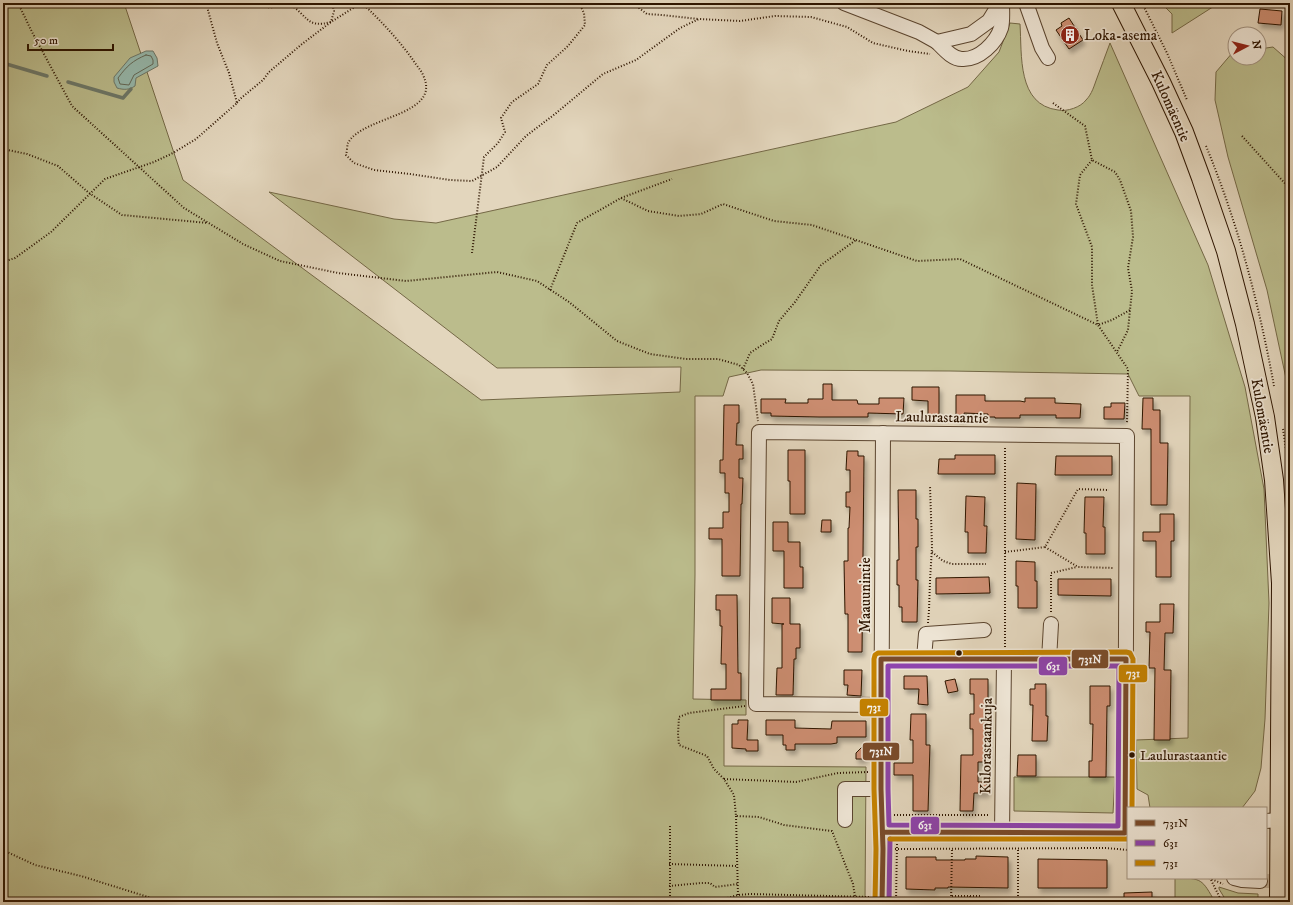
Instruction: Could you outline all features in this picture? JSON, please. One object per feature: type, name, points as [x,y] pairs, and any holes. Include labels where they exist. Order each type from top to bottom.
[{"type":"main road","name":"Kulomäentie","points":[[1121,3],[1184,132],[1202,178],[1228,258],[1245,324],[1265,417],[1274,480],[1281,583],[1272,820],[1279,902]]},
{"type":"street","points":[[844,3],[919,32],[937,42],[949,54],[962,59],[979,56],[994,42],[1001,27],[1001,3]]},
{"type":"street","points":[[937,42],[971,34],[989,21],[1001,3]]},
{"type":"street","points":[[1026,3],[1042,48],[1048,58]]},
{"type":"street","points":[[759,432],[756,704],[882,705]]},
{"type":"street","name":"Laulurastaantie","points":[[759,432],[1127,436]]},
{"type":"street","name":"Maauunintie","points":[[882,902],[890,849],[883,832],[881,789],[883,433]]},
{"type":"street","points":[[883,832],[1126,832],[1127,436]]},
{"type":"street","points":[[1049,660],[1051,624]]},
{"type":"street","points":[[924,659],[926,634],[984,630]]},
{"type":"street","points":[[881,659],[1126,659]]},
{"type":"street","name":"Kulorastaankuja","points":[[1002,833],[1004,660]]},
{"type":"street","points":[[845,820],[845,789],[881,789]]},
{"type":"street","points":[[1238,879],[1260,881]]},
{"type":"path","points":[[18,3],[72,106],[184,208],[244,244],[280,261],[338,273],[406,282],[497,272],[537,281],[569,302],[617,341],[650,354],[686,359],[718,359],[739,365],[748,373],[754,384],[759,432]]},
{"type":"path","points":[[206,3],[217,43],[229,73],[237,103]]},
{"type":"path","points":[[257,3],[263,7],[276,7],[289,4],[297,9],[308,21],[321,25],[331,22]]},
{"type":"path","points":[[331,22],[334,11],[332,3]]},
{"type":"path","points":[[3,262],[15,258],[51,232],[89,193],[105,179],[173,153],[196,139],[292,53],[331,22],[362,3],[389,30],[409,55],[423,76],[426,89],[422,100],[410,108],[389,119],[377,122],[359,132],[348,143],[346,155],[354,163],[374,170],[450,180],[472,181],[497,167],[526,136],[555,114],[602,74],[636,60],[680,28],[699,19]]},
{"type":"path","points":[[472,253],[484,157],[498,143],[504,132],[501,118],[512,102],[538,84],[547,65],[568,46],[585,25],[584,13],[579,3]]},
{"type":"path","points":[[628,3],[635,5],[647,14],[699,19],[740,21],[775,16],[810,17],[848,27],[873,43],[908,51],[930,54],[949,54]]},
{"type":"path","points":[[1053,103],[1086,126],[1092,160],[1080,175],[1076,204],[1092,247],[1092,285],[1098,325],[1128,369],[1127,436]]},
{"type":"path","points":[[1242,136],[1290,189]]},
{"type":"path","points":[[3,149],[27,154],[58,166],[89,193],[122,215],[210,223]]},
{"type":"path","points":[[1092,160],[1115,172],[1120,180],[1131,211],[1133,238],[1128,268],[1132,291],[1128,330],[1117,352]]},
{"type":"path","points":[[550,290],[577,223],[621,198],[672,179]]},
{"type":"path","points":[[621,198],[648,211],[679,216],[701,214],[723,204],[774,221],[812,225],[917,261],[960,259],[1098,325],[1112,320],[1130,310]]},
{"type":"path","points":[[743,369],[750,353],[772,339],[779,321],[795,302],[820,264],[856,240]]},
{"type":"path","points":[[1004,434],[1004,660]]},
{"type":"path","points":[[926,634],[930,610],[932,552],[930,486]]},
{"type":"path","points":[[1045,547],[1078,489],[1109,490]]},
{"type":"path","points":[[1005,552],[1045,547],[1078,567]]},
{"type":"path","points":[[932,552],[943,561],[952,564],[986,564]]},
{"type":"path","points":[[1051,624],[1052,573],[1078,567],[1118,568]]},
{"type":"path","points":[[738,895],[734,795],[724,779],[714,769],[707,756],[679,744],[679,717],[689,713],[756,704]]},
{"type":"path","points":[[724,779],[796,782],[838,773],[869,772]]},
{"type":"path","points":[[896,902],[890,849],[898,832],[898,814]]},
{"type":"path","points":[[736,816],[759,817],[784,824],[832,831],[853,884],[855,896]]},
{"type":"path","points":[[670,825],[670,902]]},
{"type":"path","points":[[1018,833],[1018,901],[1031,900]]},
{"type":"path","points":[[890,849],[1106,848],[1127,850]]},
{"type":"path","points":[[951,902],[952,849]]},
{"type":"path","points":[[3,850],[35,864],[81,876],[164,902]]},
{"type":"path","points":[[669,864],[737,866]]},
{"type":"path","points":[[1210,879],[1222,902]]},
{"type":"path","points":[[669,886],[710,883],[715,887],[738,884]]},
{"type":"path","points":[[713,902],[738,895],[750,894],[855,896],[869,898]]},
{"type":"path","points":[[952,896],[982,896]]},
{"type":"path","points":[[970,896],[971,902]]},
{"type":"green space","points":[[3,3],[124,3],[183,180],[481,400],[680,392],[681,367],[497,368],[269,192],[394,219],[436,223],[896,122],[968,87],[999,52],[1010,23],[1020,24],[1022,64],[1028,89],[1035,99],[1045,106],[1058,110],[1069,110],[1084,103],[1090,95],[1110,43],[1208,265],[1245,387],[1264,489],[1269,603],[1265,719],[1261,768],[1255,791],[1243,807],[1150,807],[1148,795],[1137,789],[1136,740],[1188,738],[1190,396],[1139,396],[1128,374],[761,370],[729,377],[723,396],[695,396],[693,699],[746,700],[746,715],[724,715],[724,766],[866,767],[865,902],[3,902]]},
{"type":"green space","points":[[1161,3],[1219,3],[1172,33],[1172,14]]},
{"type":"green space","points":[[1273,47],[1290,62],[1290,397],[1267,290],[1228,157],[1215,100],[1216,72],[1227,59],[1227,66],[1267,66],[1267,48]]},
{"type":"green space","points":[[1014,777],[1115,777],[1113,813],[1014,811]]},
{"type":"green space","points":[[1175,879],[1191,879],[1200,881],[1204,884],[1215,902],[1175,902]]},
{"type":"green space","points":[[1219,887],[1238,893],[1258,894],[1258,902],[1227,902]]},
{"type":"water","points":[[146,51],[153,51],[157,58],[158,66],[136,78],[135,86],[126,89],[117,88],[114,82],[114,77],[130,58]]},
{"type":"building","points":[[1260,9],[1282,11],[1281,25],[1258,23]]},
{"type":"building","name":"Loka-asema","points":[[1069,18],[1083,40],[1069,49],[1056,30],[1062,26],[1061,23]]},
{"type":"building","points":[[823,384],[832,384],[832,400],[857,400],[858,404],[879,404],[879,398],[904,398],[903,414],[868,413],[868,417],[819,417],[771,416],[771,413],[761,413],[761,399],[786,399],[785,403],[808,403],[808,399],[823,399]]},
{"type":"building","points":[[912,387],[939,387],[939,417],[928,417],[928,401],[912,400]]},
{"type":"building","points":[[956,395],[985,395],[985,401],[1025,402],[1025,398],[1055,398],[1055,403],[1081,404],[1080,418],[1056,418],[1056,415],[1020,415],[1020,418],[995,418],[988,417],[988,414],[964,413],[964,418],[956,418]]},
{"type":"building","points":[[1143,398],[1153,398],[1153,410],[1160,410],[1160,443],[1168,443],[1167,505],[1151,505],[1151,429],[1142,429]]},
{"type":"building","points":[[1111,403],[1125,403],[1124,419],[1104,419],[1104,407],[1111,407]]},
{"type":"building","points":[[724,405],[739,405],[739,423],[737,423],[736,445],[743,445],[743,459],[739,459],[739,478],[743,478],[741,504],[740,576],[722,576],[722,539],[709,539],[709,528],[723,528],[723,512],[729,512],[729,493],[725,493],[725,473],[720,473],[720,460],[723,460]]},
{"type":"building","points":[[788,450],[805,450],[805,514],[790,514]]},
{"type":"building","points":[[847,451],[858,451],[858,456],[864,456],[862,652],[848,652],[848,614],[845,614],[844,561],[848,561],[848,528],[850,507],[846,507],[846,492],[850,492],[850,470],[846,470]]},
{"type":"building","points":[[955,455],[995,455],[995,474],[938,474],[939,459],[955,459]]},
{"type":"building","points":[[1056,456],[1112,456],[1112,475],[1055,475]]},
{"type":"building","points":[[1017,483],[1036,484],[1035,540],[1016,539]]},
{"type":"building","points":[[898,490],[916,490],[916,519],[918,519],[918,547],[916,547],[916,580],[918,580],[917,622],[902,622],[902,607],[899,607],[899,585],[897,585],[897,560],[899,560]]},
{"type":"building","points":[[966,496],[985,497],[984,526],[987,526],[986,553],[968,553],[968,532],[965,532]]},
{"type":"building","points":[[1085,497],[1104,497],[1103,527],[1105,527],[1105,554],[1086,554],[1086,533],[1084,533]]},
{"type":"building","points":[[1160,514],[1174,514],[1174,541],[1171,541],[1171,577],[1156,577],[1156,541],[1143,541],[1143,532],[1160,532]]},
{"type":"building","points":[[822,520],[831,520],[831,532],[821,532]]},
{"type":"building","points":[[773,522],[788,522],[788,542],[800,542],[800,567],[803,567],[803,588],[784,588],[784,551],[773,551]]},
{"type":"building","points":[[1016,561],[1035,562],[1037,608],[1018,608]]},
{"type":"building","points":[[989,577],[990,593],[936,594],[936,578]]},
{"type":"building","points":[[1058,579],[1111,579],[1111,596],[1058,595]]},
{"type":"building","points":[[716,595],[737,595],[738,673],[741,673],[741,700],[711,700],[711,689],[726,689],[726,664],[721,664],[722,626],[720,626],[720,610],[716,610]]},
{"type":"building","points":[[772,598],[790,598],[790,624],[800,624],[800,648],[796,648],[796,659],[794,659],[793,695],[776,695],[777,668],[782,668],[782,624],[784,624],[772,623]]},
{"type":"building","points":[[1160,604],[1174,604],[1173,633],[1165,633],[1164,670],[1171,670],[1170,740],[1154,740],[1155,668],[1149,668],[1150,632],[1146,632],[1146,622],[1160,622]]},
{"type":"building","points":[[844,670],[862,670],[861,696],[847,695],[848,685],[844,685]]},
{"type":"building","points":[[904,676],[927,676],[928,705],[918,704],[919,689],[904,689]]},
{"type":"building","points":[[955,679],[958,691],[948,693],[945,681]]},
{"type":"building","points":[[970,679],[988,679],[988,762],[978,762],[978,782],[987,782],[987,793],[974,793],[973,811],[960,811],[961,755],[973,755],[973,729],[970,729],[970,714],[974,714],[974,694],[970,694]]},
{"type":"building","points":[[1035,684],[1046,684],[1046,716],[1048,716],[1047,741],[1032,741],[1033,705],[1030,705],[1030,689],[1035,689]]},
{"type":"building","points":[[1090,686],[1110,686],[1110,706],[1107,706],[1106,777],[1089,777],[1089,761],[1092,761],[1093,724],[1090,724]]},
{"type":"building","points":[[911,714],[926,714],[926,745],[930,745],[928,811],[913,811],[913,775],[894,775],[894,763],[913,763],[913,740],[910,740]]},
{"type":"building","points":[[738,720],[748,720],[747,740],[758,740],[758,751],[746,751],[746,749],[732,748],[732,724],[738,724]]},
{"type":"building","points":[[766,720],[795,720],[795,728],[831,729],[832,721],[866,721],[866,737],[837,737],[837,743],[795,744],[795,750],[786,750],[786,745],[783,745],[783,735],[766,735]]},
{"type":"building","points":[[865,744],[865,759],[856,759],[856,753]]},
{"type":"building","points":[[1018,755],[1036,755],[1036,776],[1017,776]]},
{"type":"building","points":[[976,856],[1008,857],[1008,888],[948,887],[935,888],[935,890],[906,889],[906,857],[936,857],[936,860],[965,860],[976,859]]},
{"type":"building","points":[[1038,859],[1107,860],[1107,888],[1038,888]]},
{"type":"building","points":[[1152,892],[1152,902],[1124,902],[1124,893]]},
{"type":"waterway","points":[[3,63],[47,76]]},
{"type":"waterway","points":[[68,82],[123,98],[131,89]]},
{"type":"tunnel","points":[[1260,881],[1290,881]]},
{"type":"transit line","name":"731","points":[[875,902],[876,849],[874,789],[874,659],[875,655],[878,653],[1130,653],[1133,659],[1132,807]]},
{"type":"transit line","name":"731N","points":[[882,902],[883,849],[881,789],[881,659],[1126,659],[1125,833],[883,832]]},
{"type":"transit line","name":"631","points":[[888,666],[1119,666],[1118,826],[889,825],[888,666]]},
{"type":"transit line","name":"631","points":[[889,902],[890,839]]},
{"type":"transit line","name":"731","points":[[890,839],[1127,839]]},
{"type":"place","name":"Loka-asema","points":[[1070,35]]},
{"type":"place","name":"Laulurastaantie","points":[[1132,755]]}]
